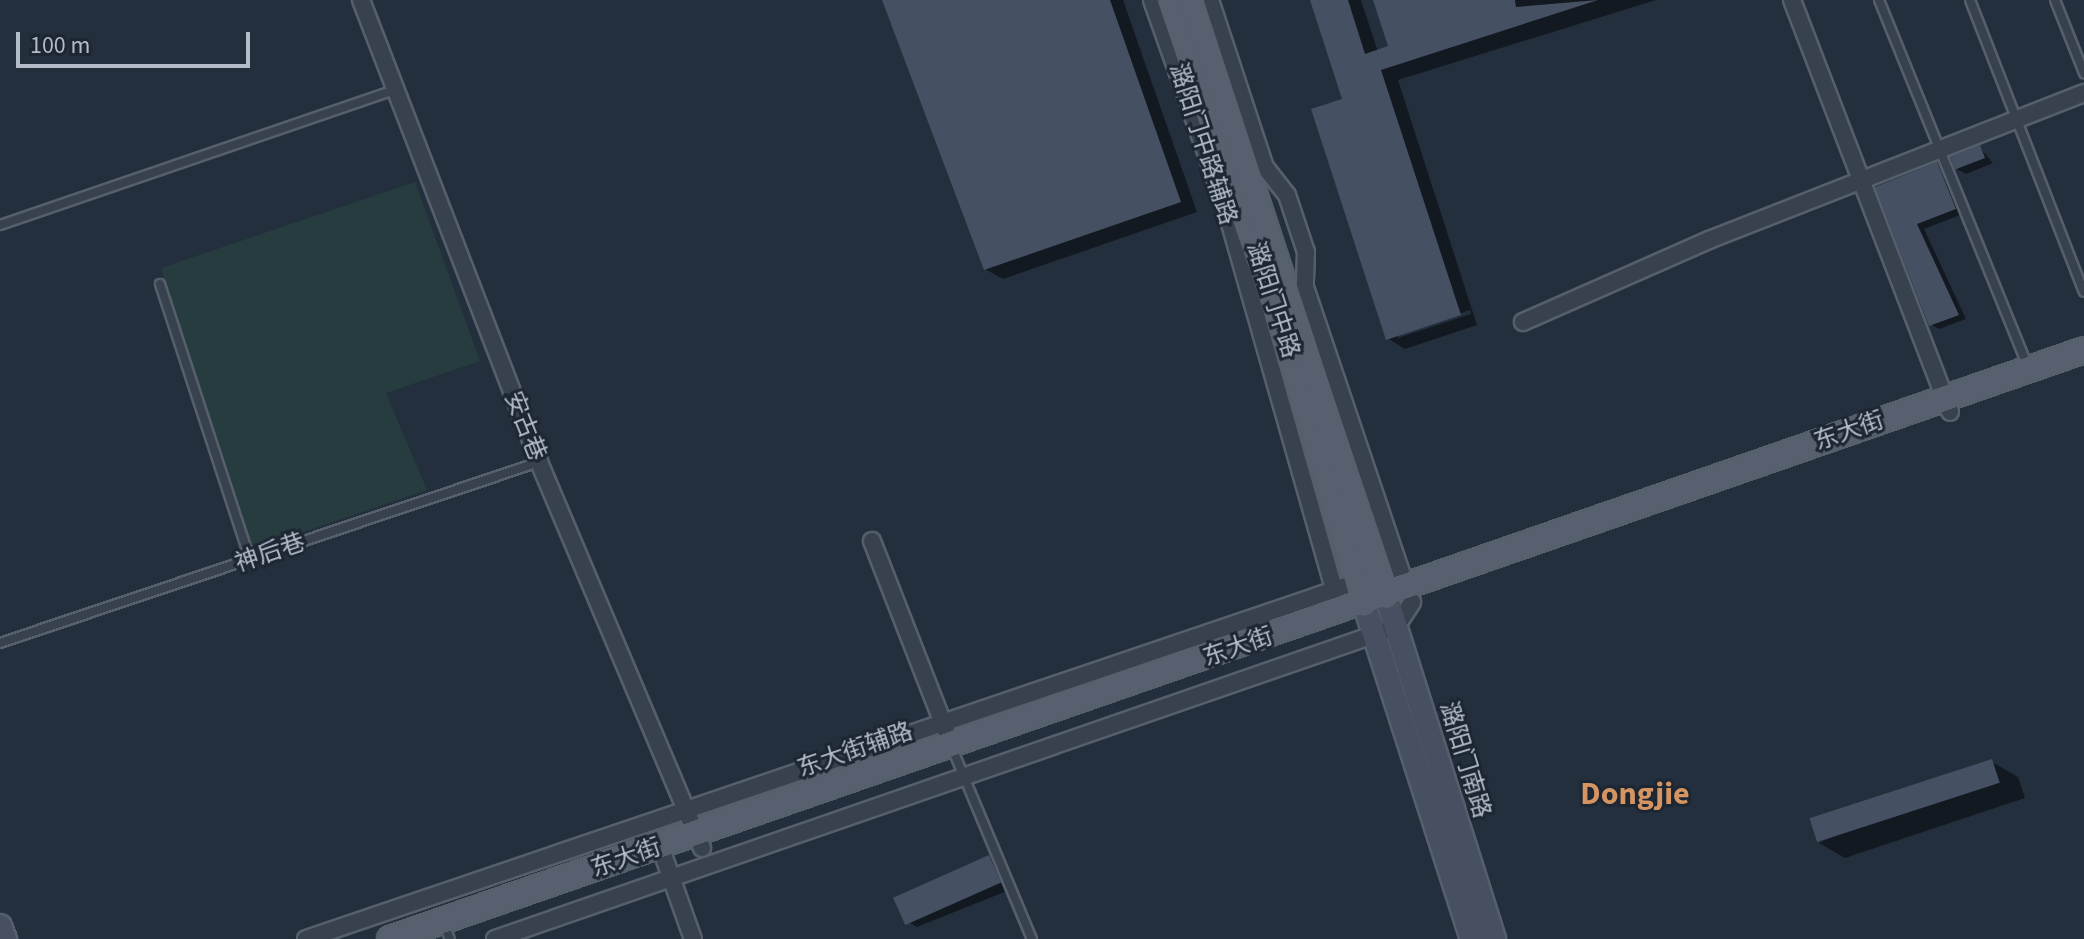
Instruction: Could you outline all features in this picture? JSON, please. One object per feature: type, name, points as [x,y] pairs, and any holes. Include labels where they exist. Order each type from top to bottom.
[{"type":"main road","name":"潞阳门中路","points":[[1170,0],[1290,350],[1357,578],[1386,607]]},
{"type":"main road","name":"潞阳门中路","points":[[1191,0],[1386,607]]},
{"type":"main road","name":"东大街","points":[[1948,405],[2029,369],[2084,350]]},
{"type":"main road","name":"东大街","points":[[390,939],[444,933],[666,861],[699,841],[957,760],[1948,405],[2084,367]]},
{"type":"main road","name":"东大街","points":[[957,760],[1340,612],[1386,607]]},
{"type":"main road","name":"潞阳门南路","points":[[1386,607],[1472,939]]},
{"type":"main road","name":"潞阳门南路","points":[[1386,607],[1494,939]]},
{"type":"main road","points":[[0,926],[5,939]]},
{"type":"street","name":"安古巷","points":[[361,0],[539,462],[699,841]]},
{"type":"street","name":"潞阳门中路辅路","points":[[1152,0],[1225,206],[1340,612]]},
{"type":"street","points":[[1210,0],[1265,167],[1287,195],[1306,252],[1305,287],[1386,607]]},
{"type":"street","points":[[1792,0],[1948,405]]},
{"type":"street","points":[[1523,322],[1709,240],[1863,184],[2084,93]]},
{"type":"street","points":[[495,939],[666,861],[957,760],[872,541]]},
{"type":"street","name":"东大街辅路","points":[[306,939],[1357,578]]},
{"type":"street","points":[[666,861],[693,939]]},
{"type":"lane","points":[[1879,0],[2029,369]]},
{"type":"lane","points":[[1970,0],[2084,292]]},
{"type":"lane","points":[[2055,0],[2084,73]]},
{"type":"lane","points":[[0,225],[394,90]]},
{"type":"lane","points":[[160,284],[250,559]]},
{"type":"lane","name":"神后巷","points":[[0,643],[539,462]]},
{"type":"lane","points":[[957,760],[1032,939]]},
{"type":"green space","points":[[415,182],[480,361],[386,393],[427,490],[253,549],[161,268]]},
{"type":"building","points":[[882,0],[1110,0],[1181,202],[984,270]]},
{"type":"building","points":[[1310,0],[1348,0],[1365,54],[1388,46],[1373,0],[1515,0],[1516,7],[1598,0],[1381,70],[1461,315],[1386,340],[1311,109],[1342,99]]},
{"type":"building","points":[[1980,145],[1985,158],[1955,170],[1950,156]]},
{"type":"building","points":[[1937,162],[1956,209],[1917,224],[1959,315],[1929,326],[1875,187]]},
{"type":"building","points":[[1992,759],[2000,783],[1817,842],[1809,818]]},
{"type":"building","points":[[989,855],[1001,882],[905,925],[893,898]]},
{"type":"district","name":"Dongjie","points":[[1635,794]]}]
